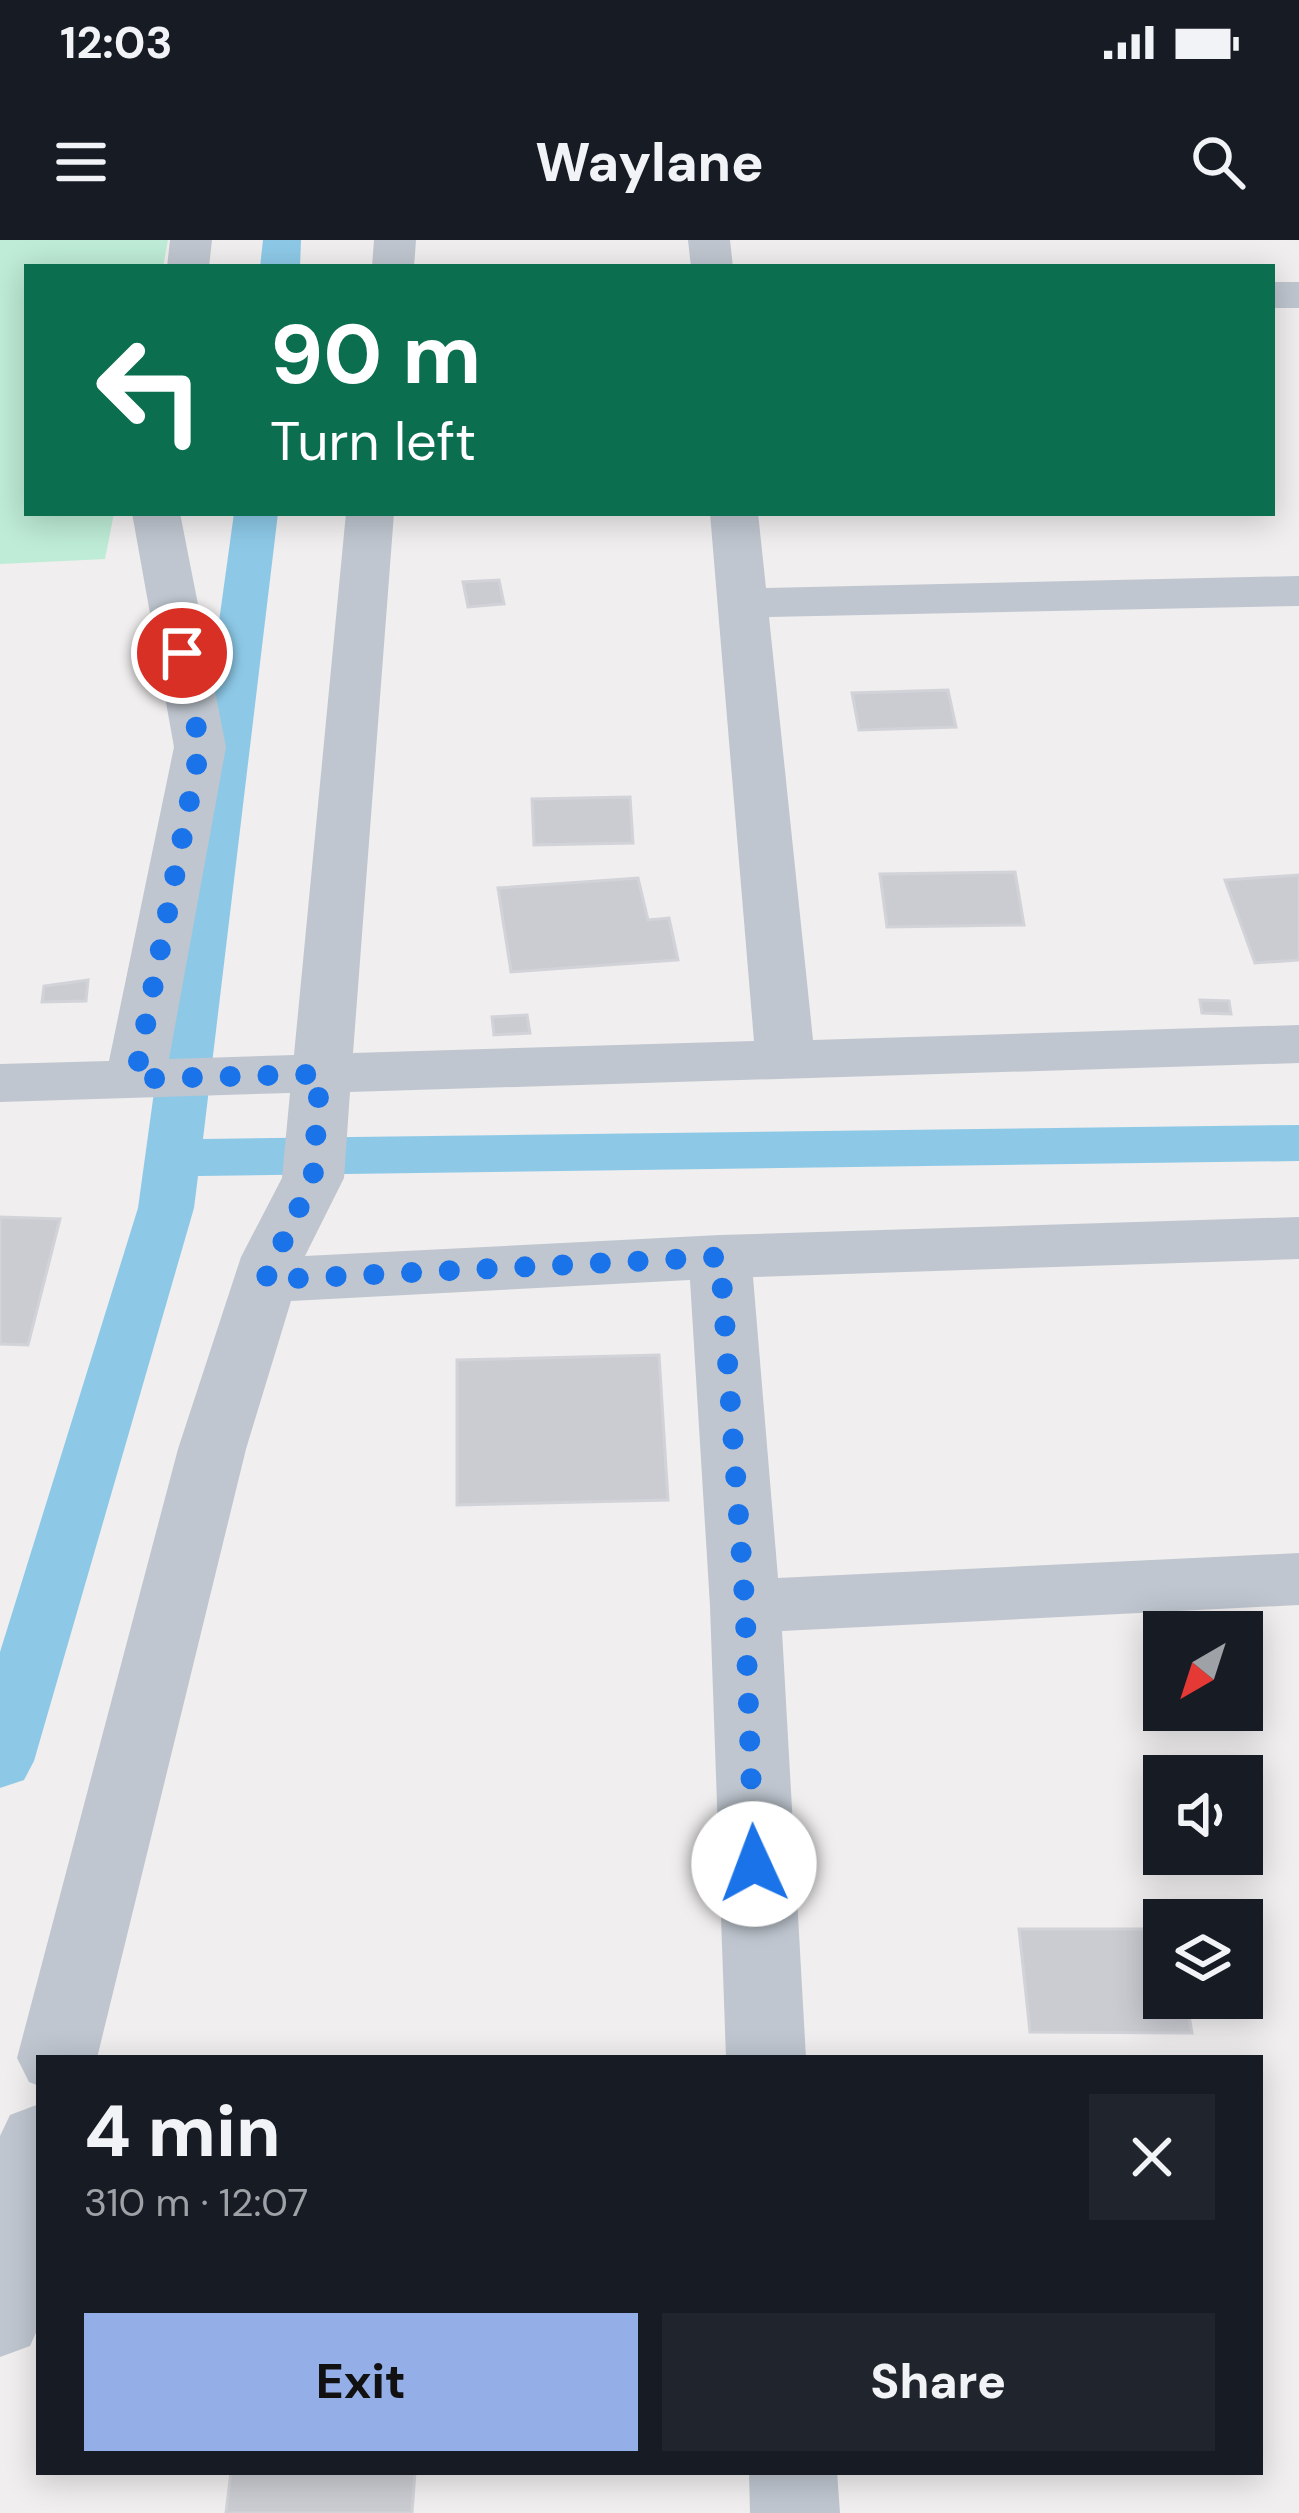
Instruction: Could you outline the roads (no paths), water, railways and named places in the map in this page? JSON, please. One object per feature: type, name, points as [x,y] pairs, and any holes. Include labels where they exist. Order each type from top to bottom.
[{"type":"street","points":[[135,1079],[200,747],[157,516]]},
{"type":"street","points":[[58,2055],[212,1449],[265,1280],[313,1178],[370,516]]},
{"type":"street","points":[[734,516],[785,1060]]},
{"type":"street","points":[[742,603],[1299,591]]},
{"type":"street","points":[[0,1083],[1299,1043]]},
{"type":"street","points":[[265,1280],[720,1257],[1299,1238]]},
{"type":"street","points":[[720,1257],[745,1606],[766,2055]]},
{"type":"street","points":[[745,1606],[1299,1579]]},
{"type":"street","points":[[0,2318],[36,2154]]},
{"type":"street","points":[[793,2475],[795,2513]]},
{"type":"waterway","points":[[280,264],[282,240]]},
{"type":"waterway","points":[[172,1158],[256,516]]},
{"type":"waterway","points":[[172,1158],[1299,1143]]},
{"type":"waterway","points":[[0,1761],[166,1208],[172,1158]]}]
